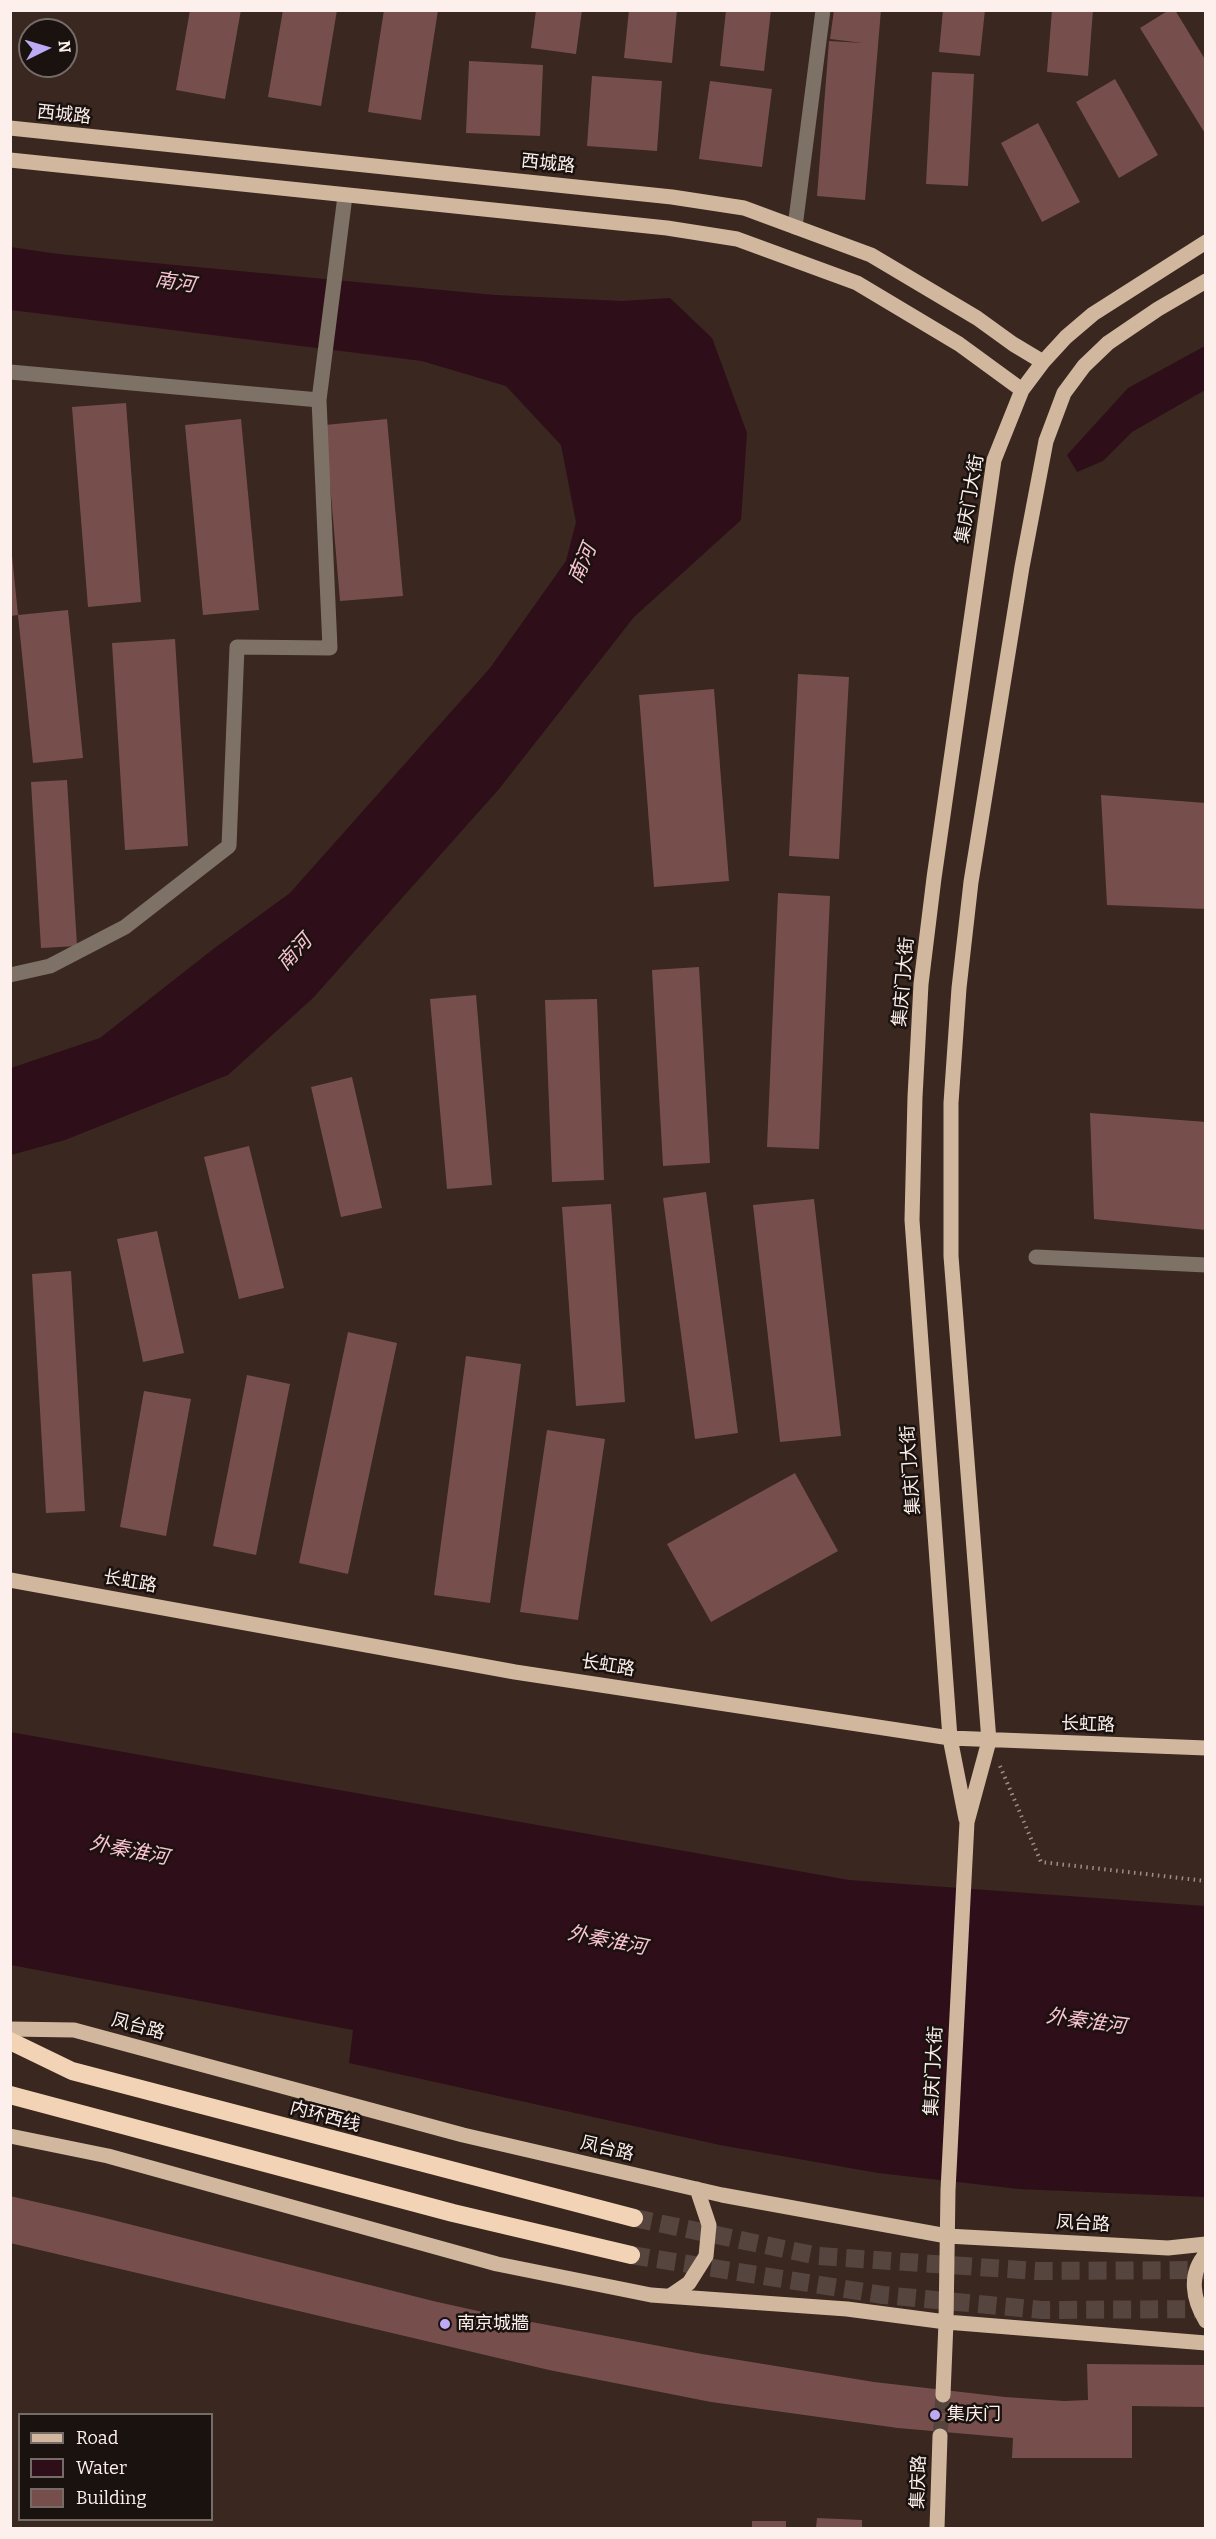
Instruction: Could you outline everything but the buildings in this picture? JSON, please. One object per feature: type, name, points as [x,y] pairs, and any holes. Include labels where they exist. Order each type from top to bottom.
[{"type":"highway","name":"内环西线","points":[[10,2042],[72,2071],[634,2218]]},
{"type":"highway","points":[[10,2095],[453,2213],[631,2254]]},
{"type":"main road","name":"西城路","points":[[10,128],[672,197],[744,208],[871,255],[977,318],[1043,362]]},
{"type":"main road","points":[[10,160],[667,228],[736,239],[857,283],[959,344],[1022,390]]},
{"type":"main road","name":"集庆门大街","points":[[967,1822],[950,1738],[912,1220],[921,984],[975,584],[994,460],[1022,390],[1043,362],[1093,314],[1206,242]]},
{"type":"main road","name":"集庆门大街","points":[[946,2322],[948,2190],[967,1822],[989,1741],[951,1256],[951,1103],[958,988],[971,882],[1022,567],[1046,441],[1064,393],[1084,366],[1108,343],[1158,309],[1206,281]]},
{"type":"main road","name":"长虹路","points":[[10,1580],[515,1672],[950,1738],[1206,1748]]},
{"type":"main road","name":"凤台路","points":[[10,2029],[74,2030],[463,2135],[697,2189],[947,2236],[1168,2248],[1206,2244]]},
{"type":"main road","points":[[10,2136],[108,2156],[497,2264],[651,2295],[847,2309],[946,2322],[1206,2343]]},
{"type":"main road","points":[[670,2296],[689,2283],[706,2256],[709,2225],[697,2189]]},
{"type":"main road","points":[[1206,2254],[1194,2278],[1195,2301],[1206,2321]]},
{"type":"main road","points":[[943,2395],[946,2322]]},
{"type":"main road","name":"集庆路","points":[[937,2529],[940,2436]]},
{"type":"street","points":[[795,227],[823,10]]},
{"type":"street","points":[[10,975],[50,966],[126,927],[229,846],[237,647],[330,648],[319,400],[345,196]]},
{"type":"street","points":[[10,372],[319,400]]},
{"type":"street","points":[[1036,1257],[1206,1266]]},
{"type":"path","points":[[989,1741],[1041,1862],[1206,1881]]},
{"type":"water","name":"南河","points":[[10,247],[58,254],[495,295],[622,301],[670,298],[712,338],[747,433],[741,520],[634,617],[499,789],[313,998],[228,1075],[65,1140],[11,1155],[11,1068],[100,1038],[212,950],[290,893],[490,668],[566,561],[576,522],[561,445],[506,386],[422,361],[11,310]]},
{"type":"water","points":[[1205,346],[1205,390],[1132,432],[1103,461],[1077,472],[1067,455],[1128,388]]},
{"type":"water","name":"外秦淮河","points":[[10,1732],[849,1880],[1205,1906],[1205,2197],[1019,2189],[878,2173],[720,2145],[349,2063],[353,2030],[11,1965]]},
{"type":"tunnel","points":[[634,2218],[818,2256],[1037,2271],[1206,2270]]},
{"type":"tunnel","points":[[631,2255],[883,2295],[1042,2310],[1206,2309]]},
{"type":"tunnel","points":[[940,2436],[943,2395]]},
{"type":"place","name":"南京城牆","points":[[445,2324]]},
{"type":"place","name":"集庆门","points":[[935,2415]]}]
